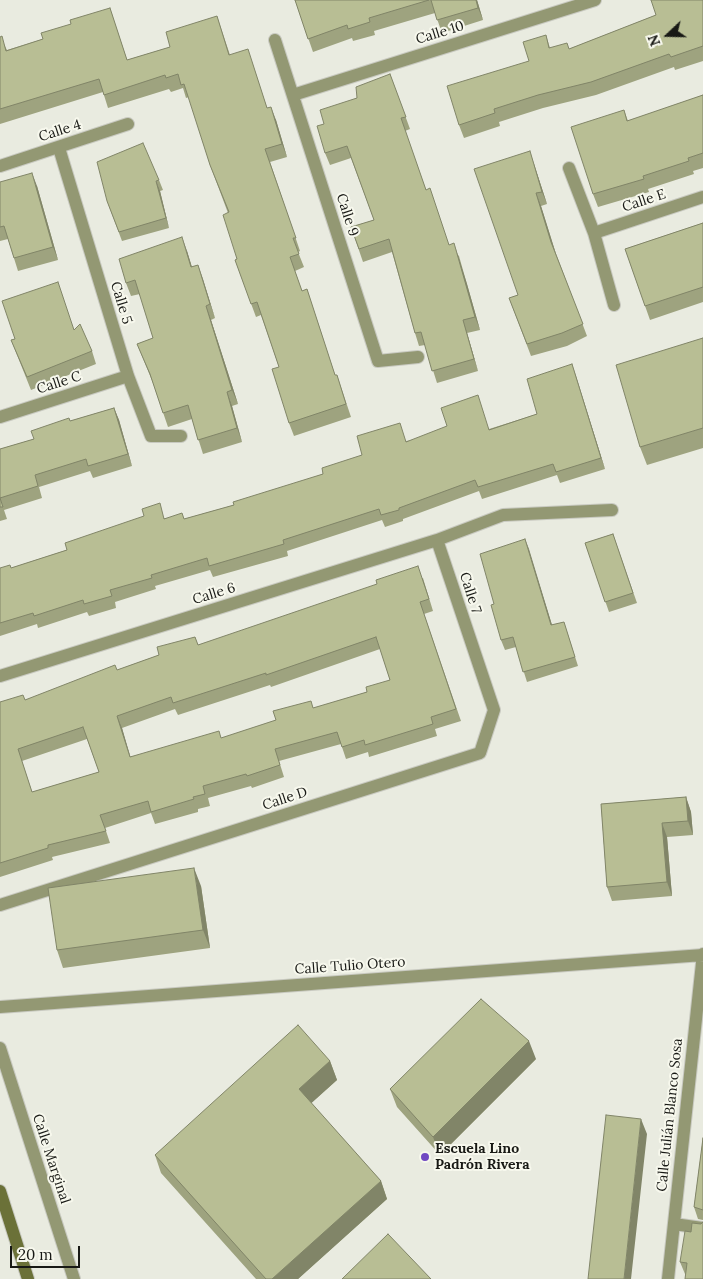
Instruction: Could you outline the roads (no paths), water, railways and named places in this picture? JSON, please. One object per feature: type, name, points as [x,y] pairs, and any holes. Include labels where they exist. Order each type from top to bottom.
[{"type":"main road","points":[[0,1191],[28,1279]]},
{"type":"street","name":"Calle 10","points":[[293,95],[595,0]]},
{"type":"street","name":"Calle 9","points":[[275,40],[378,361],[418,357]]},
{"type":"street","name":"Calle 4","points":[[0,166],[128,124]]},
{"type":"street","name":"Calle 5","points":[[59,148],[128,376],[151,436],[181,436]]},
{"type":"street","points":[[569,168],[594,233],[614,305]]},
{"type":"street","name":"Calle E","points":[[594,233],[703,197]]},
{"type":"street","name":"Calle C","points":[[0,417],[128,376]]},
{"type":"street","name":"Calle 6","points":[[0,676],[437,540],[503,515],[612,510]]},
{"type":"street","name":"Calle 7","points":[[437,540],[475,655]]},
{"type":"street","name":"Calle D","points":[[0,905],[480,753],[494,710],[475,655]]},
{"type":"street","name":"Calle Tulio Otero","points":[[0,1007],[703,955]]},
{"type":"street","name":"Calle Julián Blanco Sosa","points":[[668,1279],[703,955]]},
{"type":"street","name":"Calle Marginal","points":[[0,1048],[74,1279]]},
{"type":"street","points":[[674,1224],[703,1228]]},
{"type":"place","name":"Escuela Lino Padrón Rivera","points":[[425,1157]]}]
